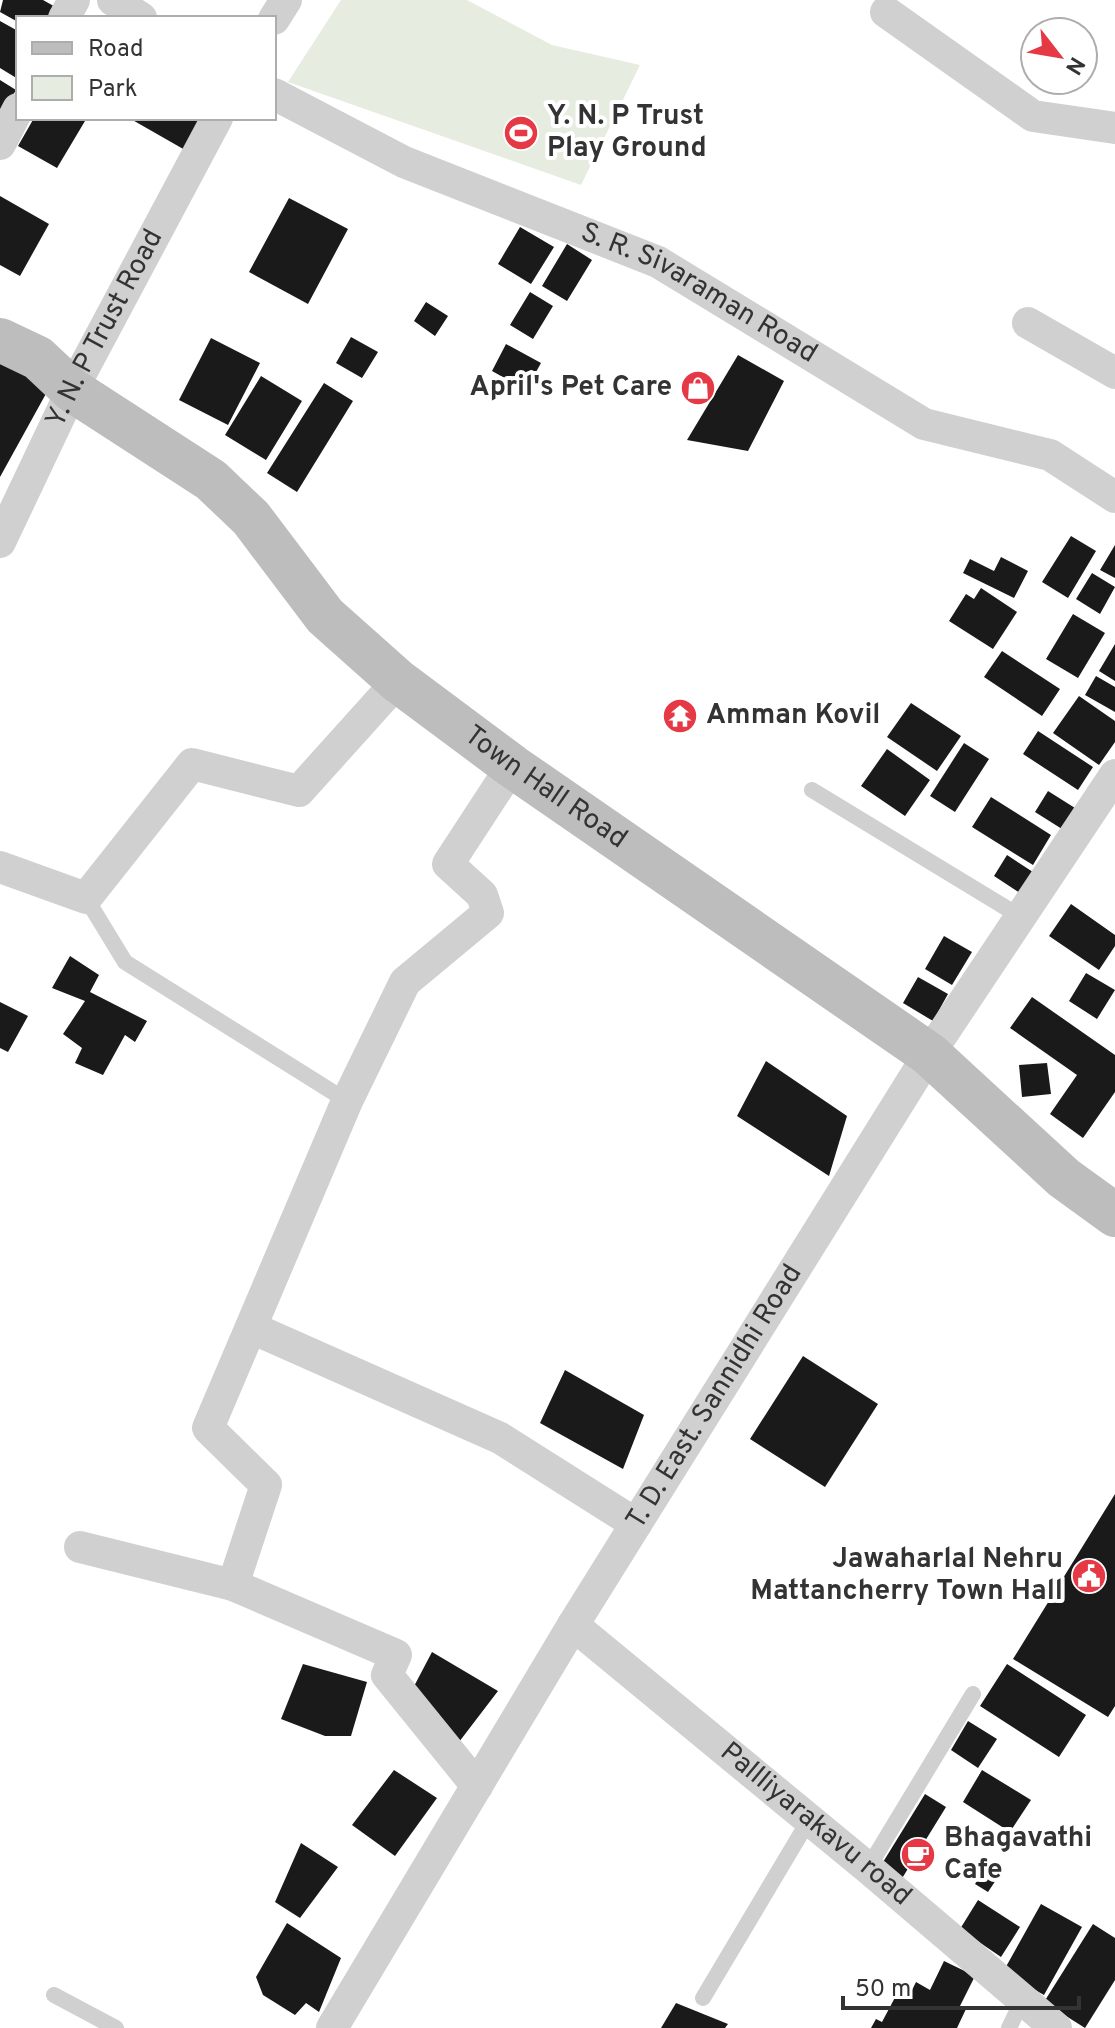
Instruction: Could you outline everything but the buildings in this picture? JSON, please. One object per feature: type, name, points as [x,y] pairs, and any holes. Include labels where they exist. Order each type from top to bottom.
[{"type":"street","points":[[113,0],[138,16]]},
{"type":"street","points":[[886,12],[1033,116],[1115,128]]},
{"type":"street","name":"S. R. Sivaraman Road","points":[[276,95],[404,162],[658,262],[924,424],[1050,455],[1115,497]]},
{"type":"street","points":[[0,144],[16,113]]},
{"type":"street","name":"Y. N. P Trust Road","points":[[0,542],[72,390],[216,120]]},
{"type":"street","points":[[1028,323],[1115,373]]},
{"type":"street","name":"Town Hall Road","points":[[0,340],[38,358],[72,390],[211,480],[251,518],[325,616],[398,681],[512,766],[929,1054],[1064,1178],[1115,1215]]},
{"type":"street","points":[[0,867],[86,898],[192,764],[299,791],[398,681]]},
{"type":"street","points":[[233,1585],[266,1485],[208,1428],[347,1101],[405,982],[488,913],[482,895],[448,864],[512,766]]},
{"type":"street","name":"T. D. East. Sannidhi Road","points":[[332,2028],[573,1625],[929,1054],[1115,775]]},
{"type":"street","points":[[252,1328],[500,1438],[636,1524]]},
{"type":"street","points":[[80,1547],[233,1585],[396,1655],[387,1675],[477,1786]]},
{"type":"street","name":"Pallliyarakavu road","points":[[573,1625],[868,1868],[1015,2014],[1056,2028]]},
{"type":"lane","points":[[812,790],[1021,917]]},
{"type":"lane","points":[[86,898],[125,962],[347,1101]]},
{"type":"lane","points":[[868,1868],[973,1694]]},
{"type":"lane","points":[[703,1998],[809,1820]]},
{"type":"lane","points":[[54,1995],[116,2028]]},
{"type":"green space","name":"Y. N. P Trust Play Ground","points":[[341,0],[467,0],[552,45],[640,65],[581,185],[288,82]]},
{"type":"place","name":"Y. N. P Trust Play Ground","points":[[521,133]]},
{"type":"place","name":"April's Pet Care","points":[[698,388]]},
{"type":"place","name":"Amman Kovil","points":[[680,716]]},
{"type":"place","name":"Jawaharlal Nehru Mattancherry Town Hall","points":[[1089,1576]]},
{"type":"place","name":"Bhagavathi Cafe","points":[[918,1855]]}]
